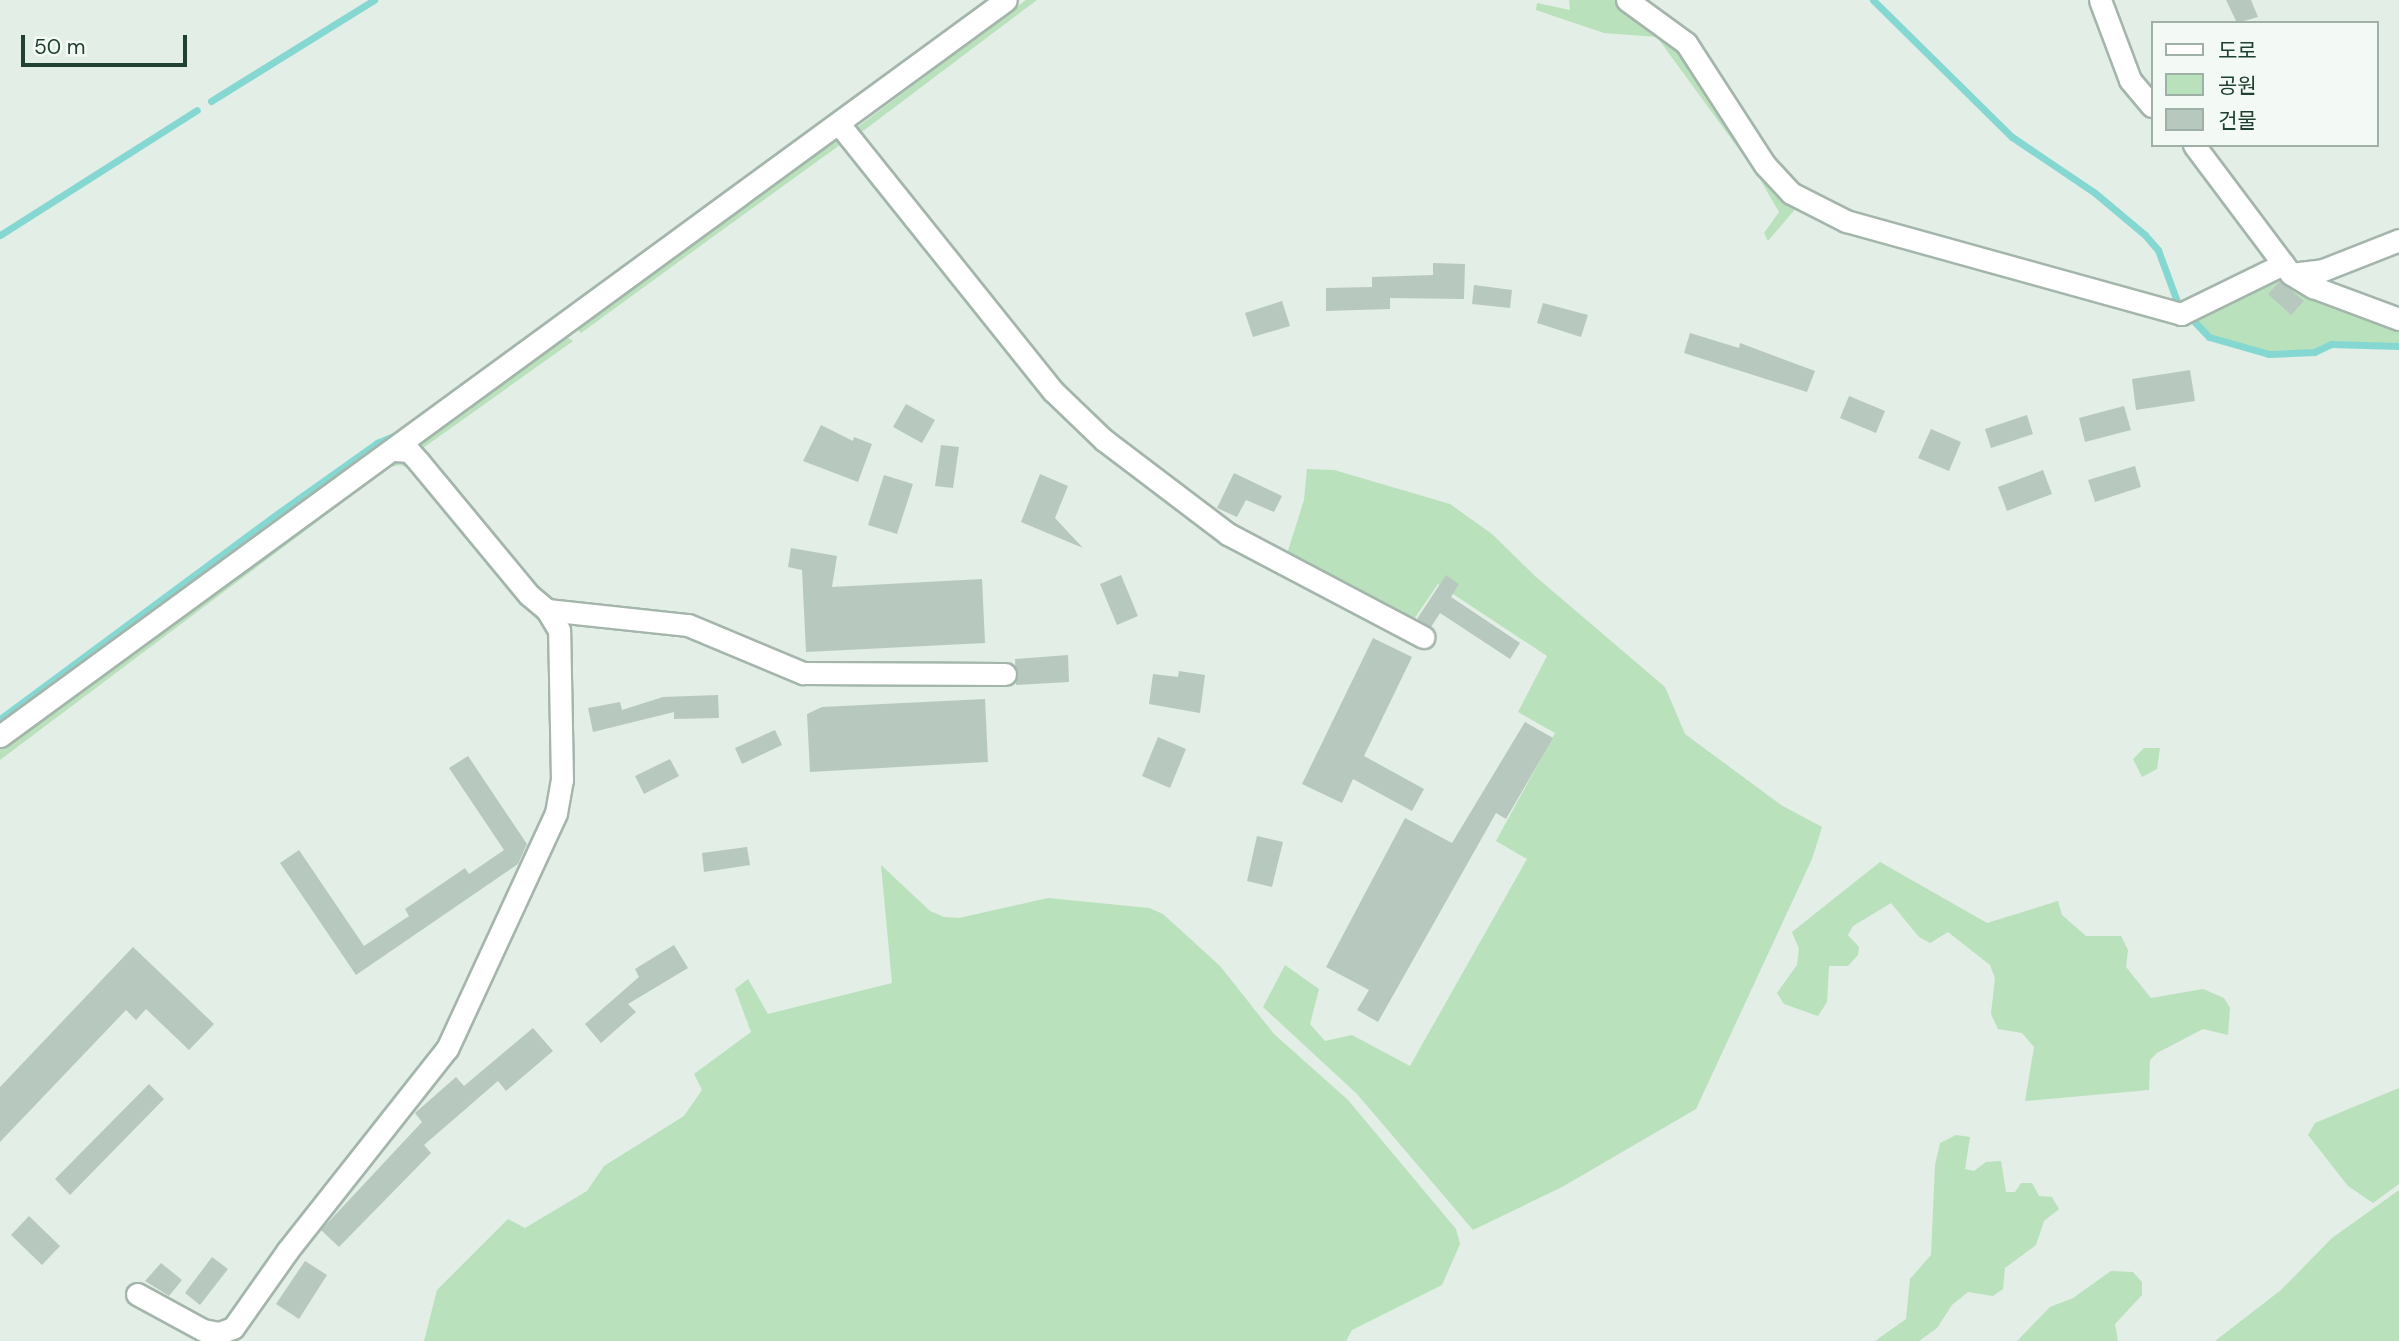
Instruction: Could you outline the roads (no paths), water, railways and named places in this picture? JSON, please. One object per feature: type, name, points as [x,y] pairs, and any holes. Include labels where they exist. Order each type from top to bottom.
[{"type":"street","points":[[0,736],[396,450],[1006,0]]},
{"type":"street","points":[[1627,0],[1686,43],[1765,165],[1791,192],[1846,221],[2181,314],[2287,269],[2323,270],[2399,240]]},
{"type":"street","points":[[2100,0],[2130,80],[2150,104]]},
{"type":"street","points":[[839,124],[1053,391],[1104,440],[1228,534],[1423,637]]},
{"type":"street","points":[[2196,147],[2287,269],[2313,287],[2399,319]]},
{"type":"street","points":[[137,1294],[203,1330],[233,1328],[288,1250],[447,1049],[556,813],[562,780],[559,630],[547,610],[529,595],[419,462],[409,451],[396,450]]},
{"type":"street","points":[[547,610],[688,625],[803,673],[1004,674]]},
{"type":"waterway","points":[[211,101],[374,0]]},
{"type":"waterway","points":[[1873,0],[2012,137],[2095,193],[2145,235],[2158,250],[2178,304],[2209,337],[2269,354],[2314,352],[2331,344],[2399,346]]},
{"type":"waterway","points":[[0,235],[197,110]]},
{"type":"waterway","points":[[0,719],[277,514],[377,443],[398,434]]}]
